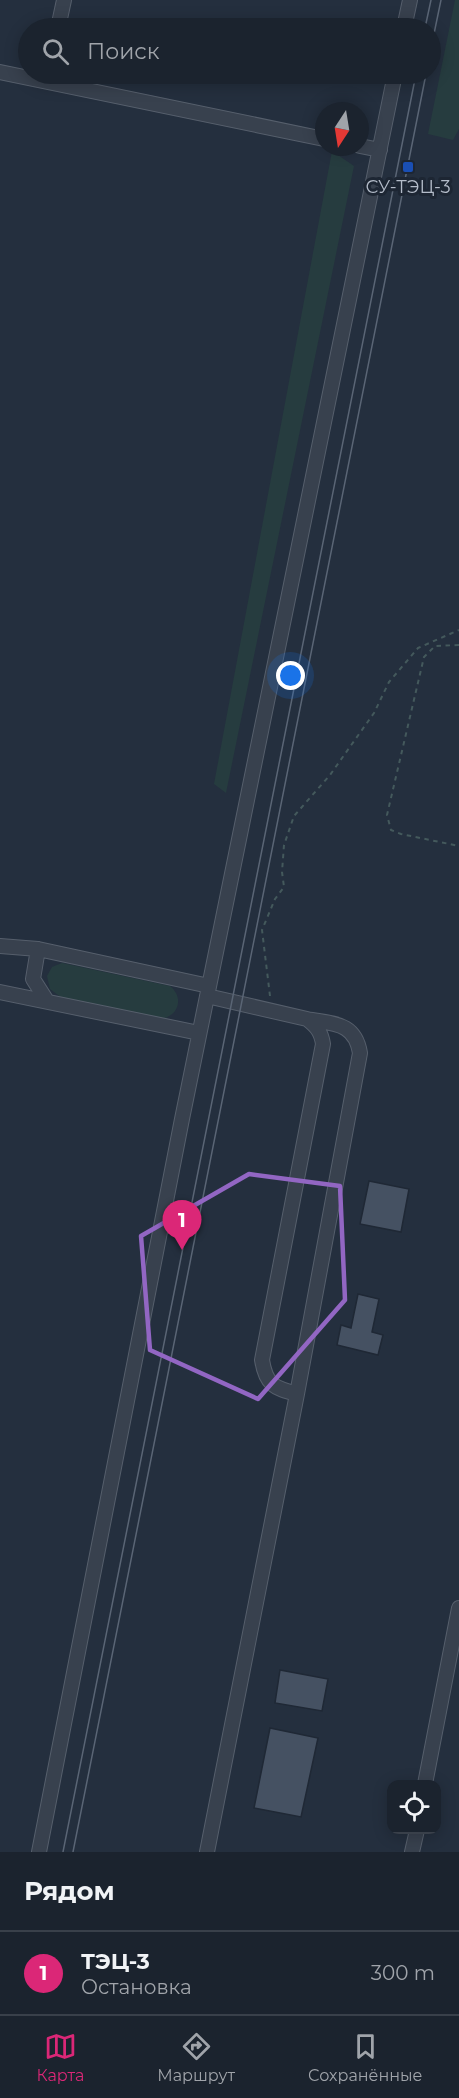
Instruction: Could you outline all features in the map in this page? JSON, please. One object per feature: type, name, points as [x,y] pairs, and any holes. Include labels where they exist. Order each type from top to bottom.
[{"type":"street","points":[[60,18],[64,0]]},
{"type":"street","points":[[407,18],[410,0]]},
{"type":"street","points":[[0,72],[18,74]]},
{"type":"street","points":[[76,84],[315,137]]},
{"type":"street","points":[[39,1852],[199,1033],[393,84]]},
{"type":"street","points":[[369,148],[380,150]]},
{"type":"street","points":[[0,946],[38,949],[208,991],[307,1019],[344,1026],[358,1042],[360,1053],[297,1394],[207,1852]]},
{"type":"street","points":[[38,949],[33,979],[47,1001]]},
{"type":"street","points":[[0,992],[199,1033]]},
{"type":"street","points":[[297,1394],[271,1384],[264,1373],[262,1360],[323,1044],[316,1026],[307,1019]]},
{"type":"street","points":[[426,1780],[459,1608]]},
{"type":"street","points":[[412,1852],[416,1834]]},
{"type":"path","points":[[272,1010],[262,930],[275,898],[284,888],[282,872],[284,844],[294,816],[330,775],[374,713],[389,682],[418,648],[459,630]]},
{"type":"path","points":[[459,645],[435,646],[424,657],[387,815],[391,830],[459,846]]},
{"type":"highlighted area","points":[[249,1174],[340,1186],[345,1300],[258,1399],[150,1350],[141,1236]]},
{"type":"green space","points":[[455,0],[459,0],[459,129],[453,140],[428,134],[438,84],[441,84],[441,69]]},
{"type":"green space","points":[[331,156],[339,156],[354,166],[226,793],[214,784]]},
{"type":"green space","points":[[62,963],[170,986],[177,996],[177,1007],[171,1015],[159,1019],[62,998],[50,989],[47,976],[52,967]]},
{"type":"building","points":[[369,1181],[409,1189],[401,1232],[360,1224]]},
{"type":"building","points":[[358,1294],[379,1299],[372,1332],[383,1335],[378,1355],[337,1345],[341,1325],[351,1328]]},
{"type":"building","points":[[280,1670],[328,1679],[322,1711],[275,1703]]},
{"type":"building","points":[[270,1728],[318,1738],[301,1817],[254,1808]]},
{"type":"tram line","points":[[427,18],[431,0]]},
{"type":"tram line","points":[[437,18],[441,0]]},
{"type":"tram line","points":[[63,1852],[414,84]]},
{"type":"tram line","points":[[73,1852],[424,84]]},
{"type":"place","name":"СУ-ТЭЦ-3","points":[[408,167]]},
{"type":"place","name":"ТЭЦ-3","points":[[182,1250]]}]
